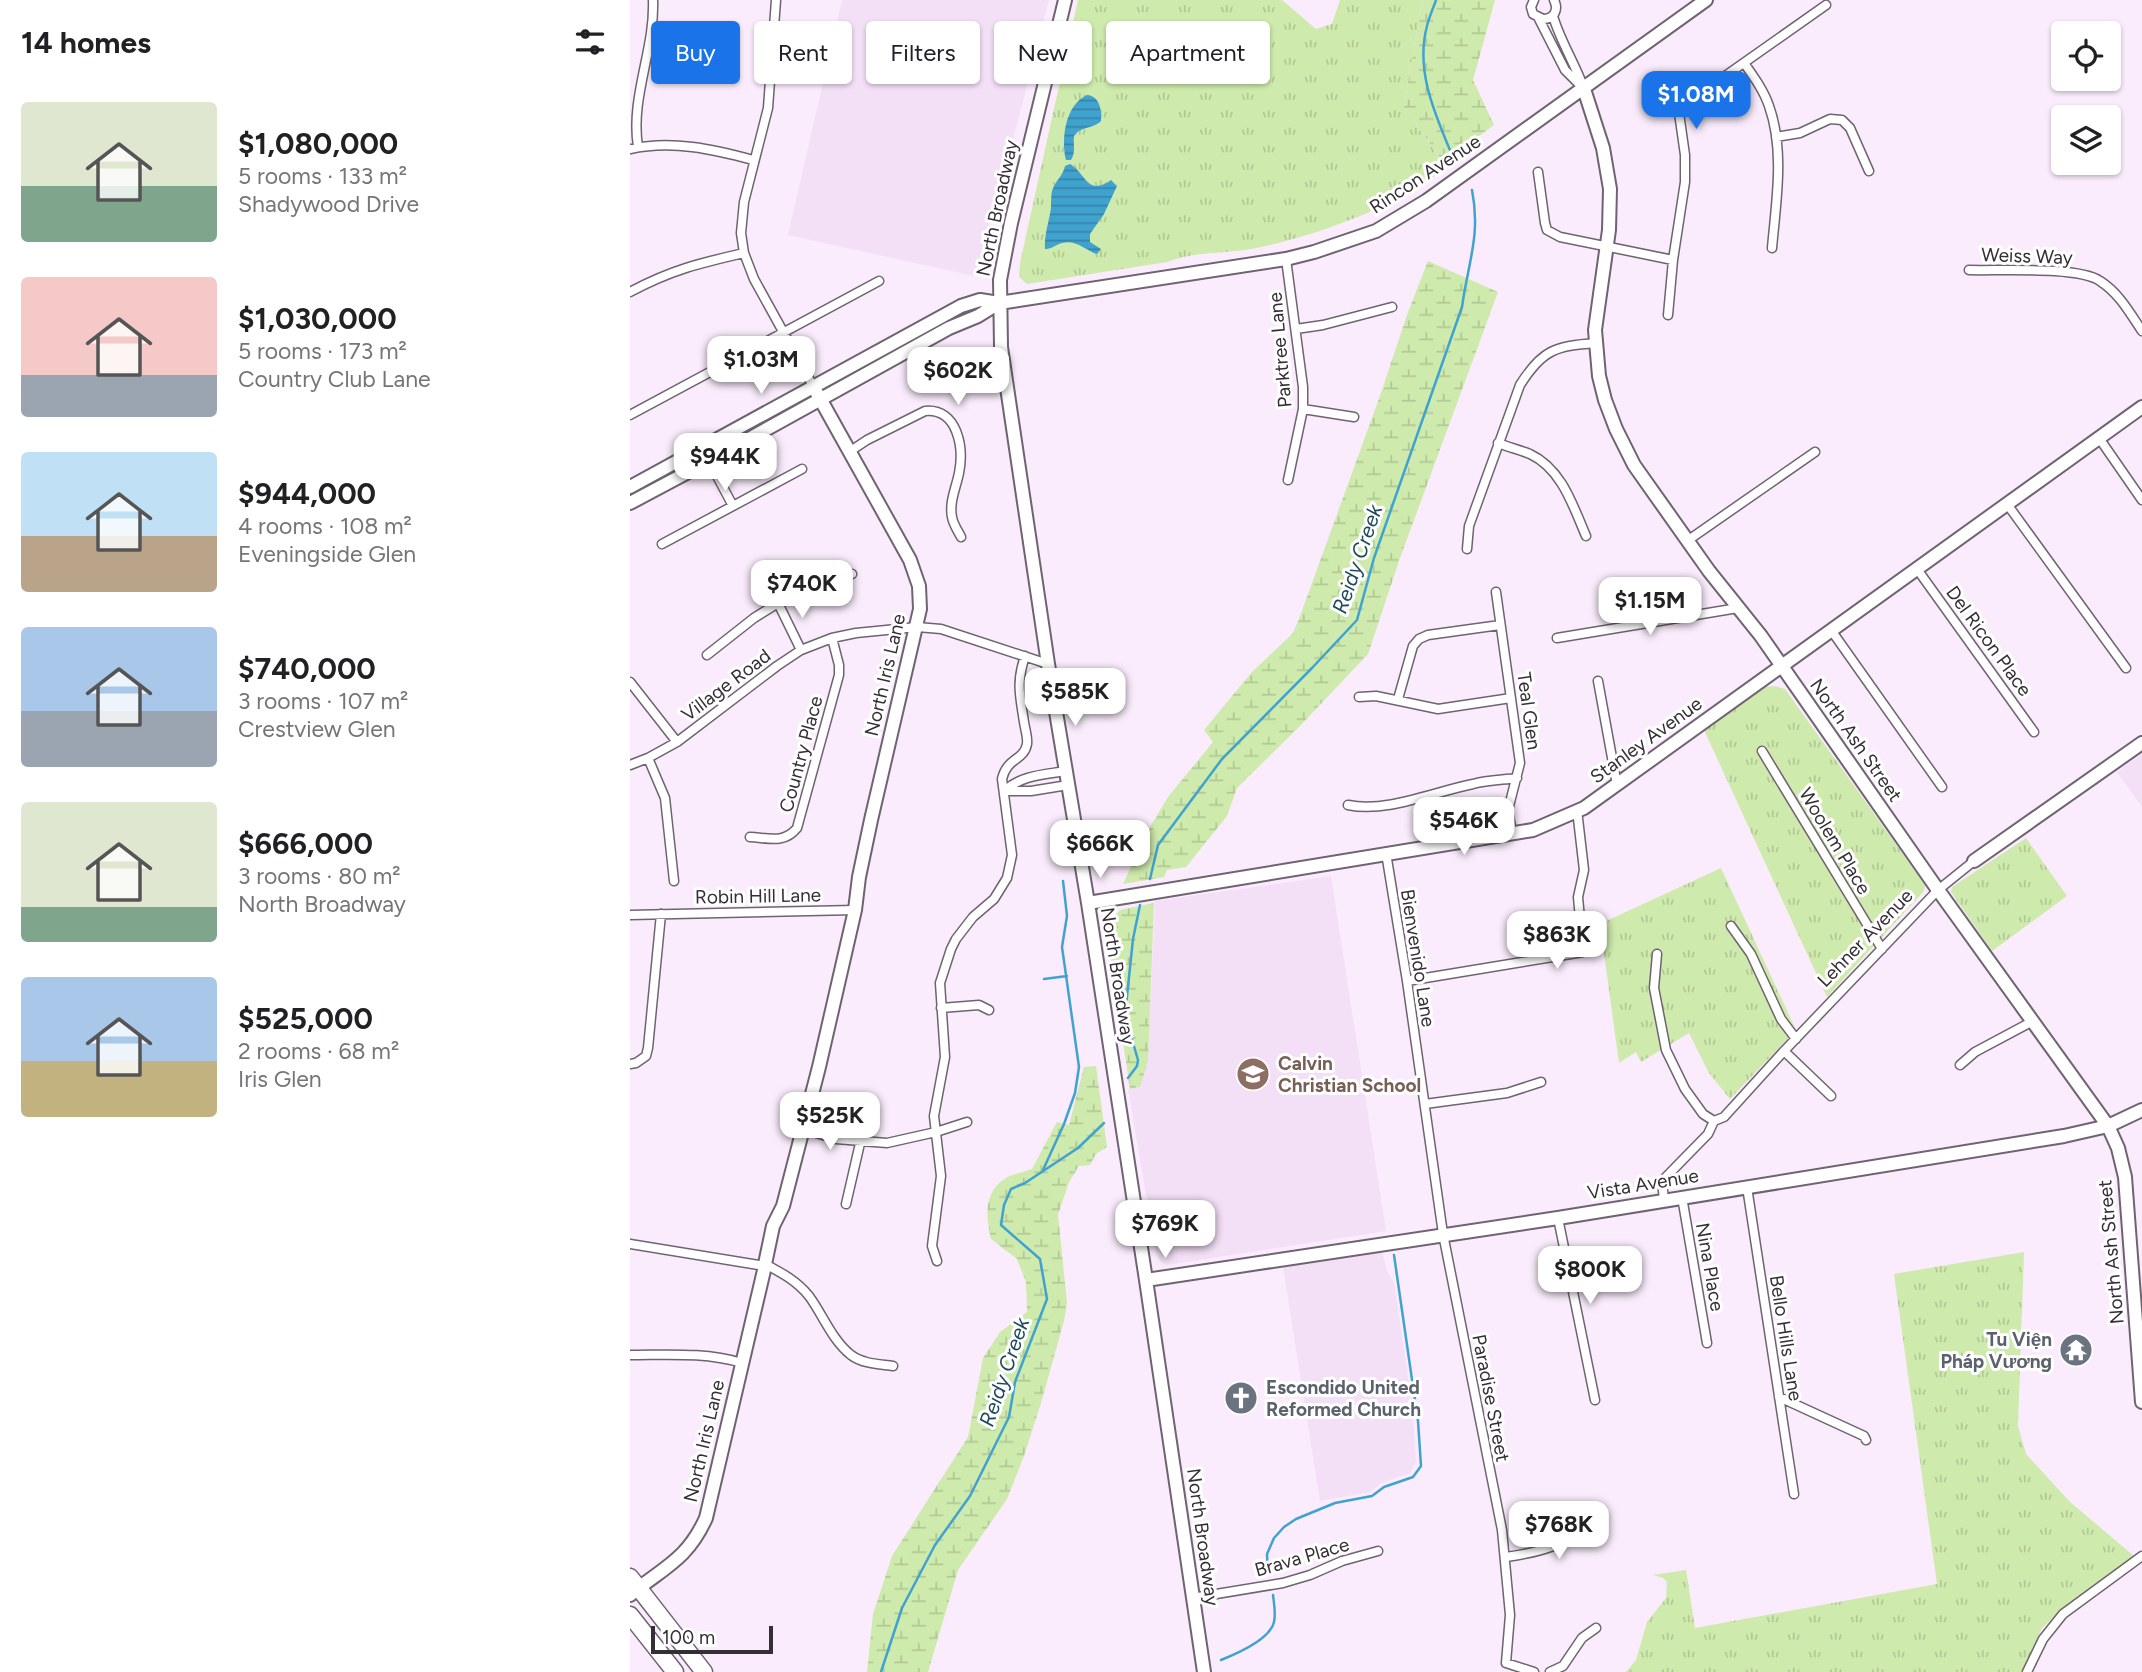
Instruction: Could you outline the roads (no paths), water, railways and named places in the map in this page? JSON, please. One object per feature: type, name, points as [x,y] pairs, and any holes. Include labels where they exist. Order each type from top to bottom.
[{"type":"highway","points":[[633,1586],[704,1672]]},
{"type":"highway","points":[[630,1615],[675,1672]]},
{"type":"main road","name":"North Broadway","points":[[1065,0],[1011,223],[1000,280],[1001,347],[1204,1672]]},
{"type":"main road","name":"Rincon Avenue","points":[[999,303],[1286,259],[1376,230],[1426,201],[1706,0]]},
{"type":"main road","name":"North Ash Street","points":[[1584,89],[1603,148],[1610,189],[1609,230],[1595,330],[1602,388],[1616,429],[1634,465],[1687,541],[1781,666],[2108,1126],[2118,1148],[2126,1177],[2142,1402]]},
{"type":"main road","points":[[630,487],[961,306],[980,300],[999,303]]},
{"type":"main road","points":[[630,503],[999,303]]},
{"type":"main road","name":"North Iris Lane","points":[[633,1586],[681,1556],[698,1536],[709,1509],[773,1226],[783,1206],[855,910],[871,820],[920,609],[919,586],[909,559],[813,386]]},
{"type":"main road","name":"Stanley Avenue","points":[[1088,903],[1534,830],[1584,808],[2142,407]]},
{"type":"main road","name":"Lehner Avenue","points":[[1974,861],[2142,743]]},
{"type":"main road","name":"Vista Avenue","points":[[1146,1280],[1558,1218],[2064,1136],[2108,1126],[2142,1110]]},
{"type":"street","points":[[653,0],[654,16],[635,97],[634,148],[678,145],[721,151],[753,160]]},
{"type":"street","name":"North Iris Lane","points":[[776,0],[768,108],[753,160],[740,222],[744,253],[754,279],[813,386]]},
{"type":"street","points":[[1534,0],[1532,10],[1565,70],[1584,89]]},
{"type":"street","points":[[1554,0],[1556,8],[1553,16],[1558,32],[1584,89]]},
{"type":"street","points":[[1668,315],[1685,182],[1685,155],[1679,113],[1684,105],[1826,5]]},
{"type":"street","points":[[1539,19],[1553,16]]},
{"type":"street","points":[[1744,63],[1769,105],[1776,137],[1778,182],[1772,248]]},
{"type":"street","points":[[1776,137],[1800,134],[1830,120],[1842,120],[1850,128],[1870,171]]},
{"type":"street","points":[[1538,172],[1547,230],[1560,237],[1673,260]]},
{"type":"street","points":[[630,292],[660,276],[697,263],[744,253]]},
{"type":"street","name":"Parktree Lane","points":[[1286,259],[1303,387],[1303,409],[1288,480]]},
{"type":"street","name":"Weiss Way","points":[[1969,270],[2075,272],[2098,279],[2117,295],[2142,331]]},
{"type":"street","points":[[630,415],[879,281]]},
{"type":"street","points":[[1296,329],[1323,325],[1392,307]]},
{"type":"street","points":[[1467,549],[1469,526],[1482,486],[1520,385],[1532,365],[1552,351],[1573,345],[1596,343]]},
{"type":"street","points":[[1303,409],[1354,417]]},
{"type":"street","points":[[849,452],[925,411],[935,410],[946,415],[954,424],[959,441],[960,471],[951,504],[952,519],[961,537]]},
{"type":"street","points":[[2099,438],[2142,500]]},
{"type":"street","points":[[1498,443],[1531,455],[1557,476],[1586,536]]},
{"type":"street","points":[[702,448],[733,506]]},
{"type":"street","points":[[1687,541],[1815,452]]},
{"type":"street","points":[[662,544],[802,469]]},
{"type":"street","points":[[2007,504],[2126,668]]},
{"type":"street","name":"Del Ricon Place","points":[[1917,569],[2034,732]]},
{"type":"street","points":[[707,655],[778,603],[852,574]]},
{"type":"street","name":"Teal Glen","points":[[1496,592],[1520,762],[1508,810],[1511,833]]},
{"type":"street","points":[[778,603],[801,650]]},
{"type":"street","points":[[1557,638],[1738,608]]},
{"type":"street","points":[[1398,699],[1413,646],[1419,639],[1428,635],[1500,625]]},
{"type":"street","name":"Village Road","points":[[630,765],[677,742],[801,650],[832,638],[856,633],[917,628],[941,629],[1048,664]]},
{"type":"street","points":[[1832,630],[1942,788]]},
{"type":"street","name":"Country Place","points":[[750,838],[779,839],[790,836],[797,828],[839,675],[832,638]]},
{"type":"street","points":[[937,1261],[932,1246],[941,1176],[935,1104],[945,1057],[940,982],[951,949],[965,926],[1001,890],[1011,865],[1011,839],[1002,779],[1009,764],[1023,755],[1027,742],[1018,682],[1025,656]]},
{"type":"street","points":[[1598,681],[1617,785]]},
{"type":"street","points":[[630,682],[677,742]]},
{"type":"street","points":[[1359,697],[1376,695],[1438,709],[1511,698]]},
{"type":"street","name":"Woolem Place","points":[[1762,751],[1882,948]]},
{"type":"street","points":[[649,758],[665,798],[674,881]]},
{"type":"street","points":[[1004,791],[1014,782],[1030,776],[1066,771]]},
{"type":"street","points":[[1348,805],[1380,807],[1476,783],[1517,778]]},
{"type":"street","points":[[1004,791],[1031,792],[1068,785]]},
{"type":"street","points":[[1407,981],[1583,951],[1578,897],[1584,870],[1577,810]]},
{"type":"street","name":"Bienvenido Lane","points":[[1386,853],[1443,1234]]},
{"type":"street","name":"Lehner Avenue","points":[[1664,1200],[1662,1181],[1708,1134],[1714,1121],[1724,1117],[1938,890],[1974,861]]},
{"type":"street","name":"Robin Hill Lane","points":[[630,915],[855,910]]},
{"type":"street","points":[[630,1064],[646,1056],[648,1048],[661,914]]},
{"type":"street","points":[[1731,926],[1751,954],[1781,1019],[1796,1039]]},
{"type":"street","points":[[1657,954],[1654,988],[1666,1050],[1685,1089],[1703,1114],[1714,1121]]},
{"type":"street","points":[[941,1008],[979,1005],[989,1010]]},
{"type":"street","points":[[1960,1065],[1975,1052],[2033,1021]]},
{"type":"street","points":[[1784,1051],[1831,1096]]},
{"type":"street","points":[[1425,1104],[1507,1093],[1541,1082]]},
{"type":"street","points":[[804,1124],[836,1139],[887,1143],[967,1122]]},
{"type":"street","points":[[846,1203],[861,1139]]},
{"type":"street","name":"Bello Hills Lane","points":[[1747,1187],[1794,1494]]},
{"type":"street","name":"Nina Place","points":[[1682,1197],[1707,1343]]},
{"type":"street","points":[[1558,1218],[1595,1400]]},
{"type":"street","name":"Paradise Street","points":[[1443,1234],[1506,1557],[1510,1615],[1506,1663],[1534,1672]]},
{"type":"street","points":[[630,1244],[765,1265],[791,1278],[809,1296],[835,1338],[851,1355],[865,1362],[893,1366]]},
{"type":"street","points":[[630,1355],[699,1354],[742,1363]]},
{"type":"street","points":[[1779,1397],[1864,1436],[1866,1440]]},
{"type":"street","points":[[1506,1557],[1553,1548],[1576,1536],[1593,1522]]},
{"type":"street","name":"Brava Place","points":[[1192,1598],[1283,1583],[1378,1551]]},
{"type":"street","points":[[2026,1672],[2043,1639],[2063,1614],[2142,1556]]},
{"type":"street","points":[[1550,1672],[1563,1666],[1582,1638],[1596,1628]]},
{"type":"water","points":[[1087,95],[1097,101],[1101,121],[1074,136],[1073,157],[1066,160],[1066,123],[1074,106]]},
{"type":"water","points":[[1070,164],[1092,185],[1103,185],[1111,180],[1117,186],[1104,214],[1090,234],[1090,242],[1101,249],[1097,254],[1072,242],[1045,249],[1052,191],[1065,166]]},
{"type":"waterway","name":"Reidy Creek","points":[[1436,0],[1427,26],[1423,59],[1429,92],[1452,155]]},
{"type":"waterway","name":"Reidy Creek","points":[[1150,879],[1158,845],[1222,759],[1357,620],[1374,558],[1462,307],[1473,249],[1475,221],[1472,190]]},
{"type":"waterway","points":[[1043,1170],[1075,1093],[1079,1067],[1062,947],[1067,916],[1063,881]]},
{"type":"waterway","name":"Reidy Creek","points":[[1128,1078],[1138,1060],[1125,1015],[1133,939],[1140,905]]},
{"type":"waterway","points":[[1044,979],[1067,976]]},
{"type":"waterway","name":"Reidy Creek","points":[[881,1672],[902,1608],[935,1545],[970,1496],[1009,1417],[1015,1382],[1047,1299],[1040,1259],[1001,1225],[1004,1205],[1011,1189],[1025,1183],[1078,1148],[1104,1123]]},
{"type":"waterway","points":[[1268,1574],[1267,1554],[1274,1538],[1284,1527],[1296,1519],[1335,1503],[1372,1496],[1384,1487],[1413,1477],[1421,1466],[1418,1421],[1394,1255]]},
{"type":"waterway","points":[[1221,1660],[1252,1646],[1271,1629],[1275,1616],[1273,1595]]},
{"type":"place","name":"Calvin Christian School","points":[[1253,1074]]},
{"type":"place","name":"Tu Viện Pháp Vương","points":[[2076,1350]]},
{"type":"place","name":"Escondido United Reformed Church","points":[[1241,1398]]}]
